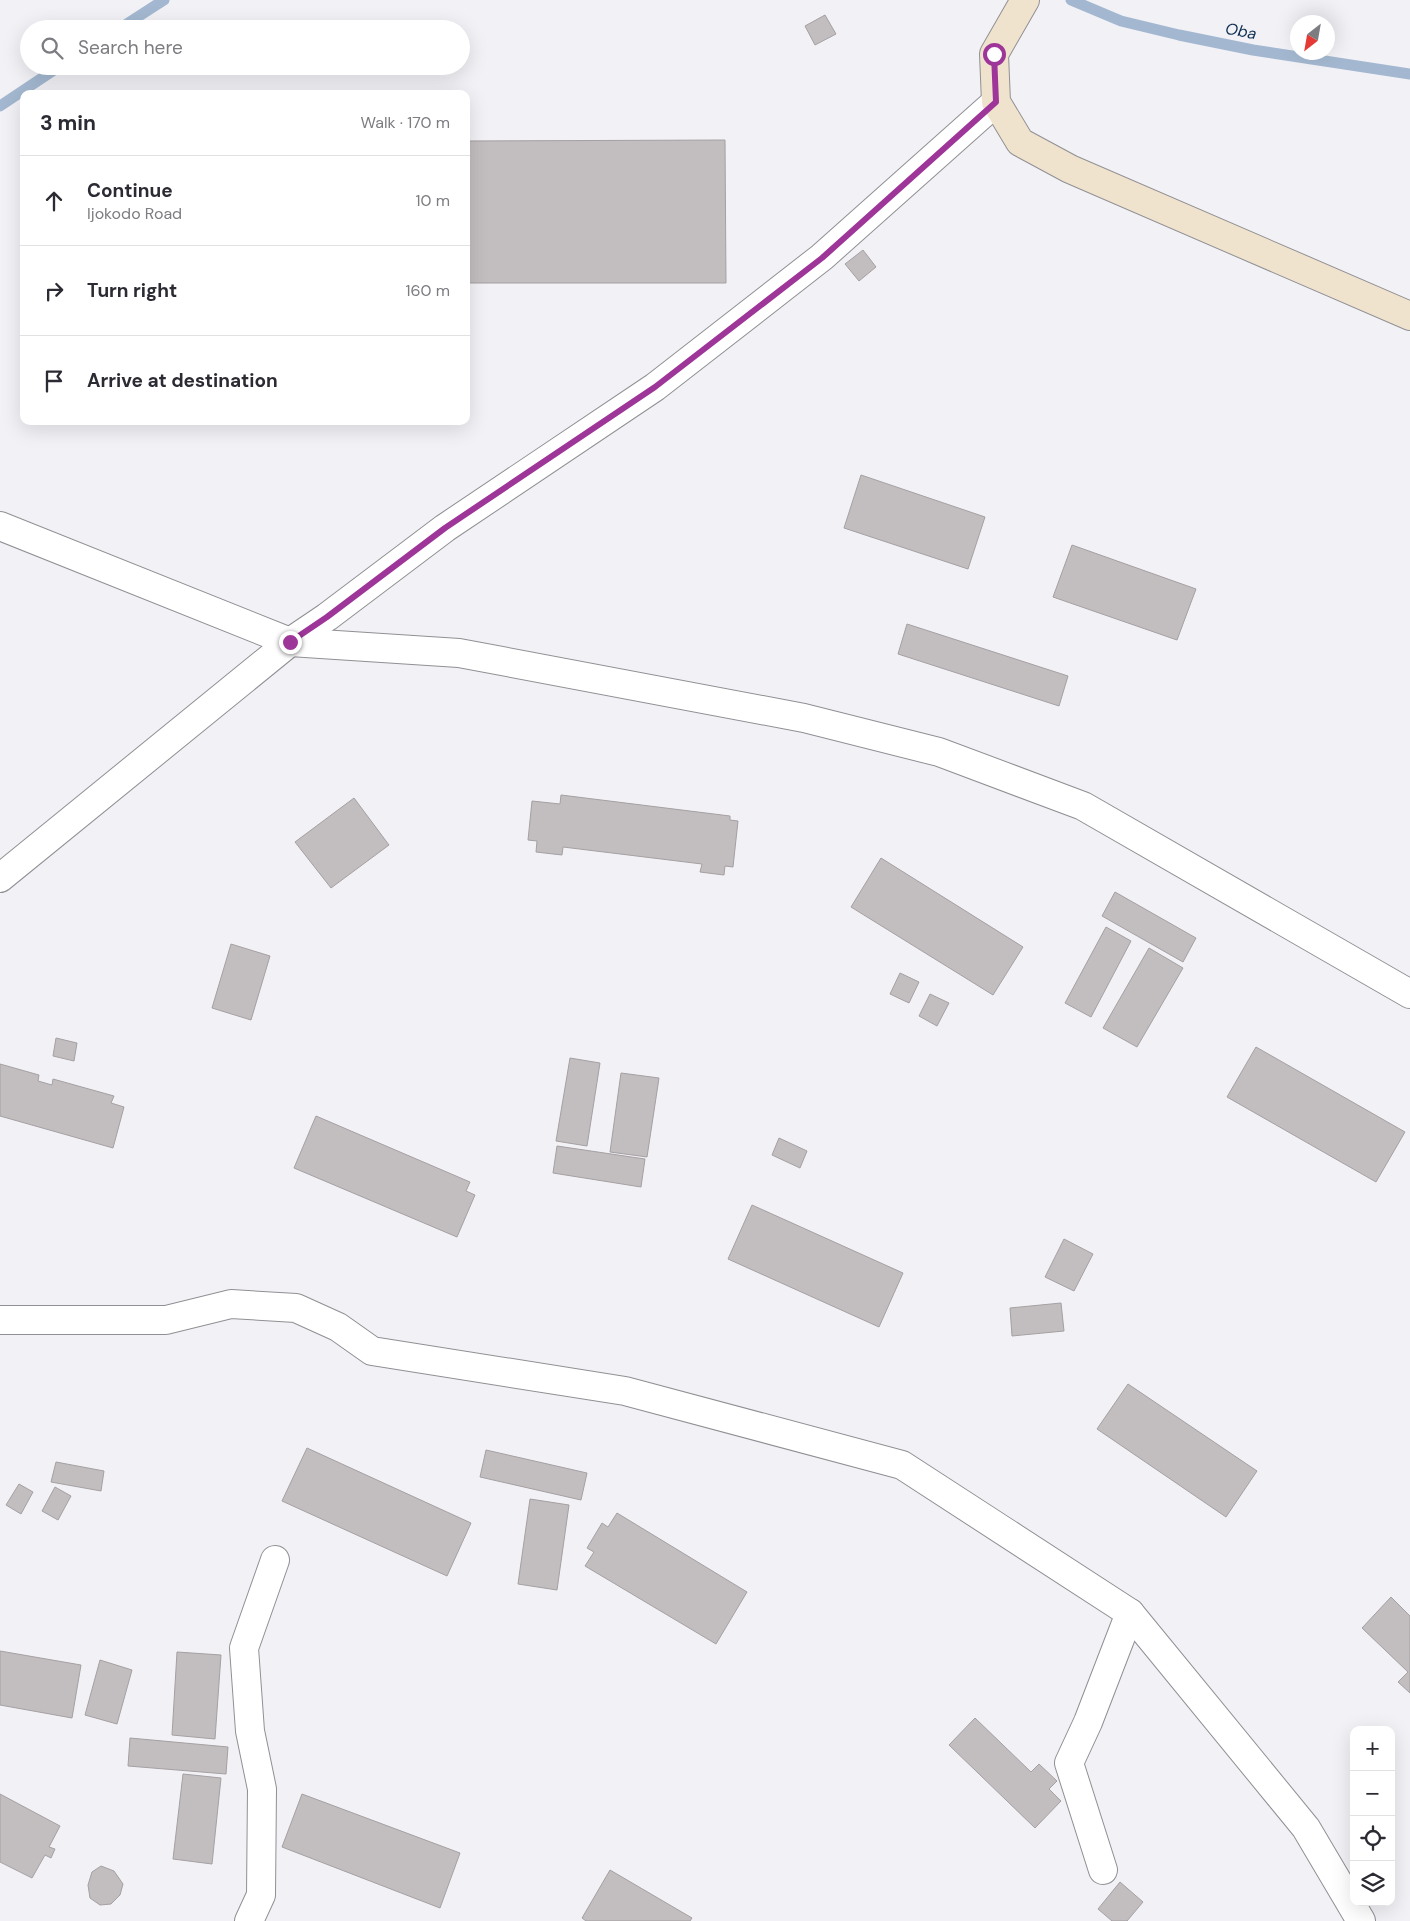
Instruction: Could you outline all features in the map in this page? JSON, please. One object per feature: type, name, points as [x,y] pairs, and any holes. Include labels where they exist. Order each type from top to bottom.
[{"type":"main road","points":[[1025,0],[994,54],[996,102],[1020,142],[1070,169],[1410,316]]},
{"type":"street","points":[[0,878],[290,642],[327,617],[445,528],[655,387],[822,258],[996,102]]},
{"type":"street","points":[[0,526],[290,642],[459,654],[804,718],[939,752],[1083,806],[1410,994]]},
{"type":"street","points":[[0,1320],[166,1320],[231,1304],[296,1308],[338,1326],[372,1351],[625,1391],[902,1465],[1130,1613],[1306,1828],[1361,1921]]},
{"type":"street","points":[[249,1921],[261,1895],[262,1789],[250,1731],[244,1648],[275,1560]]},
{"type":"street","points":[[1103,1870],[1069,1762],[1088,1722],[1130,1613]]},
{"type":"building","points":[[825,15],[836,34],[815,45],[805,26]]},
{"type":"building","points":[[725,140],[726,283],[470,283],[470,141]]},
{"type":"building","points":[[863,250],[876,267],[859,281],[845,264]]},
{"type":"building","points":[[861,475],[985,517],[968,569],[844,528]]},
{"type":"building","points":[[1072,545],[1196,589],[1177,640],[1053,597]]},
{"type":"building","points":[[907,624],[1068,676],[1059,706],[898,654]]},
{"type":"building","points":[[561,795],[730,816],[730,820],[738,821],[733,867],[725,866],[724,875],[700,872],[702,864],[563,847],[562,855],[536,852],[537,841],[528,840],[532,801],[560,804]]},
{"type":"building","points":[[354,798],[389,845],[331,888],[295,842]]},
{"type":"building","points":[[881,858],[1023,947],[993,995],[851,907]]},
{"type":"building","points":[[1115,892],[1196,938],[1183,962],[1102,916]]},
{"type":"building","points":[[1106,927],[1131,941],[1091,1017],[1065,1003]]},
{"type":"building","points":[[231,944],[270,956],[251,1020],[212,1008]]},
{"type":"building","points":[[1149,948],[1183,968],[1137,1047],[1103,1028]]},
{"type":"building","points":[[900,973],[919,982],[909,1003],[890,994]]},
{"type":"building","points":[[930,994],[949,1003],[937,1026],[919,1016]]},
{"type":"building","points":[[56,1038],[77,1043],[74,1061],[53,1056]]},
{"type":"building","points":[[1256,1047],[1405,1132],[1376,1182],[1227,1097]]},
{"type":"building","points":[[570,1058],[600,1063],[587,1146],[556,1141]]},
{"type":"building","points":[[0,1064],[39,1075],[38,1081],[52,1085],[53,1079],[114,1096],[111,1103],[124,1107],[113,1148],[0,1116]]},
{"type":"building","points":[[621,1073],[659,1078],[647,1157],[610,1152]]},
{"type":"building","points":[[316,1116],[470,1182],[466,1191],[475,1195],[457,1237],[294,1168]]},
{"type":"building","points":[[779,1138],[807,1151],[800,1168],[772,1155]]},
{"type":"building","points":[[557,1146],[645,1159],[641,1187],[553,1173]]},
{"type":"building","points":[[752,1205],[903,1273],[879,1327],[728,1259]]},
{"type":"building","points":[[1064,1239],[1093,1254],[1074,1291],[1045,1277]]},
{"type":"building","points":[[1061,1303],[1064,1331],[1012,1336],[1010,1308]]},
{"type":"building","points":[[1128,1384],[1257,1471],[1226,1517],[1097,1429]]},
{"type":"building","points":[[307,1448],[471,1523],[447,1576],[282,1501]]},
{"type":"building","points":[[486,1450],[587,1473],[581,1500],[480,1477]]},
{"type":"building","points":[[56,1462],[104,1471],[101,1491],[51,1482]]},
{"type":"building","points":[[19,1484],[33,1492],[21,1514],[6,1505]]},
{"type":"building","points":[[55,1487],[71,1496],[58,1520],[42,1511]]},
{"type":"building","points":[[530,1499],[569,1505],[557,1590],[518,1584]]},
{"type":"building","points":[[617,1513],[747,1592],[716,1644],[585,1566],[594,1552],[587,1548],[602,1523],[608,1527]]},
{"type":"building","points":[[1391,1597],[1410,1616],[1410,1693],[1398,1682],[1408,1672],[1362,1628]]},
{"type":"building","points":[[0,1651],[81,1665],[72,1718],[0,1705]]},
{"type":"building","points":[[177,1652],[221,1655],[215,1739],[172,1735]]},
{"type":"building","points":[[100,1660],[132,1670],[117,1724],[85,1715]]},
{"type":"building","points":[[975,1718],[1031,1772],[1039,1764],[1057,1781],[1049,1789],[1061,1801],[1035,1828],[949,1745]]},
{"type":"building","points":[[130,1738],[228,1747],[226,1774],[128,1766]]},
{"type":"building","points":[[183,1774],[221,1778],[212,1864],[173,1859]]},
{"type":"building","points":[[0,1794],[60,1826],[49,1847],[55,1849],[51,1858],[45,1855],[32,1878],[0,1862]]},
{"type":"building","points":[[302,1794],[460,1853],[440,1908],[282,1847]]},
{"type":"building","points":[[101,1866],[114,1871],[123,1884],[120,1895],[111,1904],[100,1905],[90,1898],[88,1885],[92,1872]]},
{"type":"building","points":[[610,1870],[692,1918],[690,1921],[586,1921],[582,1918]]},
{"type":"building","points":[[1120,1882],[1143,1902],[1127,1921],[1112,1921],[1098,1909]]},
{"type":"waterway","name":"Oba","points":[[133,20],[164,0]]},
{"type":"waterway","name":"Oba","points":[[1071,0],[1121,21],[1179,35],[1253,50],[1410,74]]},
{"type":"waterway","name":"Oba","points":[[24,90],[46,75]]},
{"type":"waterway","name":"Oba","points":[[0,106],[20,93]]},
{"type":"route","points":[[290,642],[327,617],[445,528],[655,387],[822,258],[996,102],[994,54]]}]
